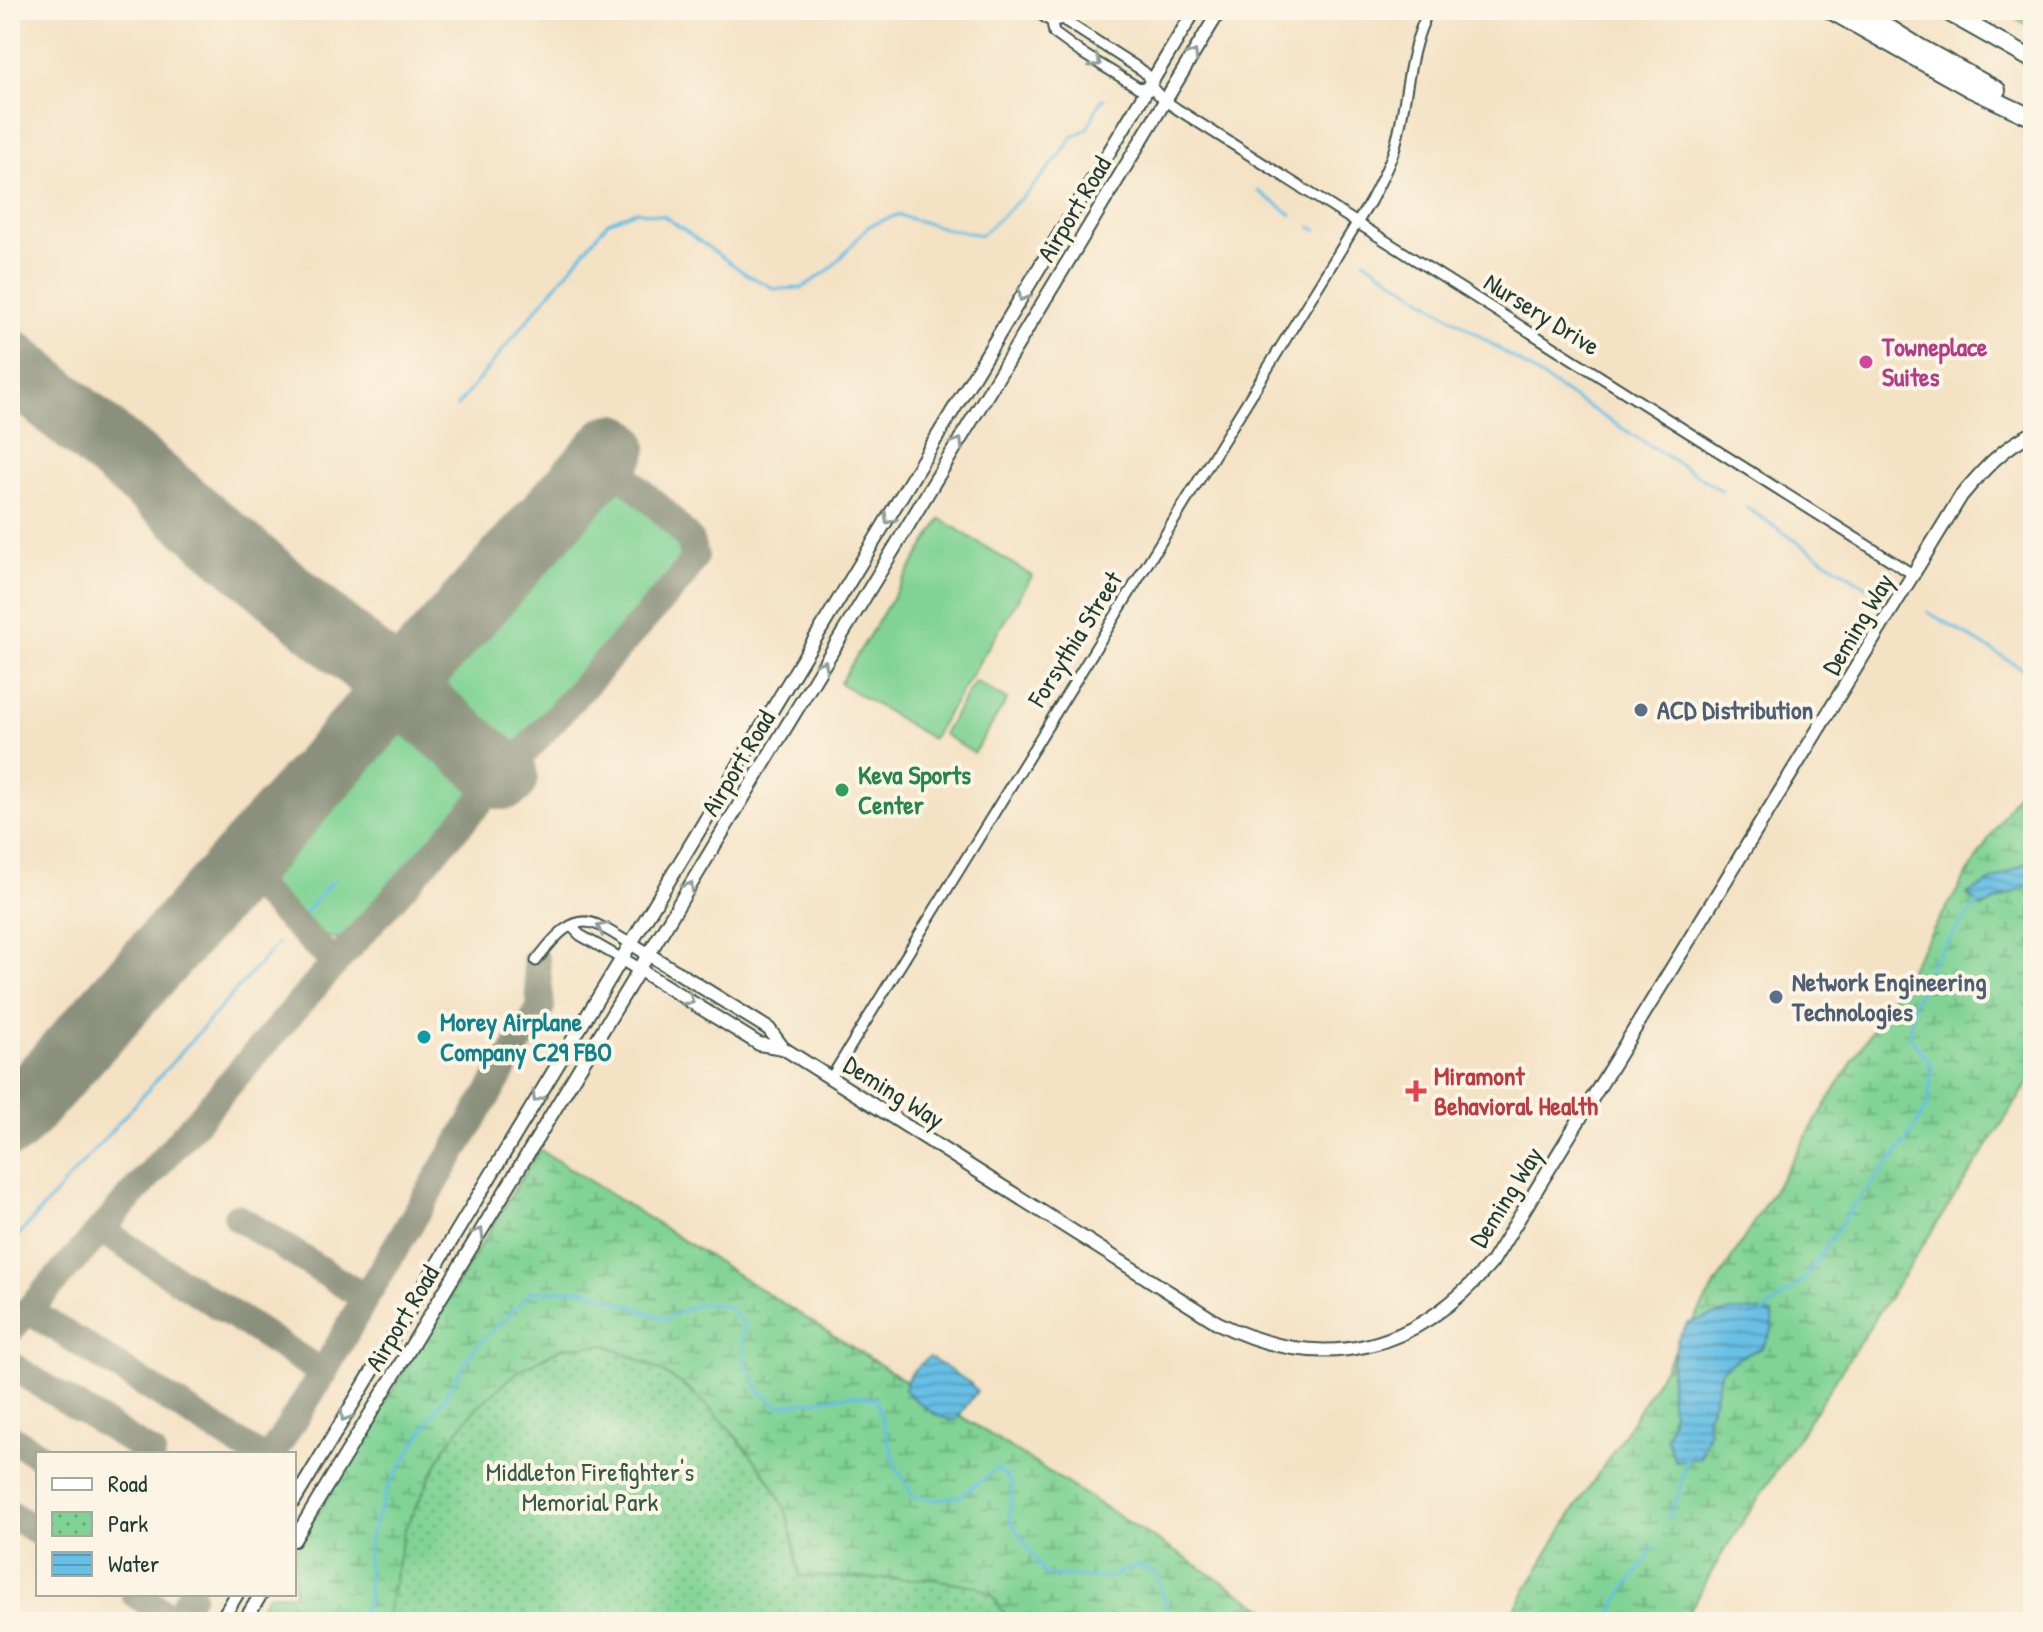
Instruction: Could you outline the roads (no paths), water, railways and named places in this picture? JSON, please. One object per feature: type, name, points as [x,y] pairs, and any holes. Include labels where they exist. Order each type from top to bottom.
[{"type":"highway","points":[[1830,10],[1971,89],[2033,118]]},
{"type":"highway","points":[[1860,10],[1958,69],[2033,109]]},
{"type":"highway","points":[[1947,10],[1972,28],[2033,60]]},
{"type":"street","points":[[1034,10],[1052,22],[1054,33],[1080,52],[1139,88],[1150,86]]},
{"type":"street","name":"Airport Road","points":[[296,1498],[1195,10]]},
{"type":"street","name":"Airport Road","points":[[296,1537],[1220,10]]},
{"type":"street","name":"Forsythia Street","points":[[831,1078],[1385,173],[1393,151],[1414,46],[1429,10]]},
{"type":"street","name":"Nursery Drive","points":[[1052,22],[1062,19],[1112,51],[1147,74],[1150,86],[1165,100],[1914,575]]},
{"type":"street","name":"Deming Way","points":[[632,944],[769,1029],[783,1048],[1218,1323],[1240,1334],[1283,1347],[1347,1349],[1382,1342],[1438,1314],[1456,1300],[1492,1262],[1961,496],[1987,465],[2018,440],[2033,433]]},
{"type":"street","points":[[536,961],[562,931],[586,921],[632,944]]},
{"type":"street","points":[[571,926],[580,935],[622,959]]},
{"type":"street","name":"Deming Way","points":[[622,959],[759,1044],[783,1048]]},
{"type":"street","points":[[220,1622],[236,1596]]},
{"type":"street","points":[[244,1622],[260,1596]]},
{"type":"water","points":[[2033,860],[2033,883],[1981,908],[1967,894]]},
{"type":"water","points":[[1731,1311],[1772,1314],[1773,1328],[1762,1348],[1740,1357],[1721,1370],[1706,1418],[1709,1432],[1700,1458],[1675,1461],[1666,1438],[1672,1417],[1670,1385],[1678,1338],[1688,1323]]},
{"type":"water","points":[[929,1357],[970,1383],[977,1391],[956,1420],[935,1414],[904,1390],[913,1371]]},
{"type":"waterway","points":[[457,406],[608,222],[636,211],[664,216],[746,274],[775,289],[802,288],[830,269],[869,226],[897,215],[981,235],[1030,190],[1072,137],[1087,129],[1104,99]]},
{"type":"waterway","points":[[1258,191],[1292,215]]},
{"type":"waterway","points":[[1311,227],[1317,230]]},
{"type":"waterway","points":[[1364,260],[1722,491]]},
{"type":"waterway","points":[[1746,507],[1867,587]]},
{"type":"waterway","points":[[1928,612],[2033,675]]},
{"type":"waterway","points":[[303,915],[332,881]]},
{"type":"waterway","points":[[1762,1314],[1805,1279],[1847,1214],[1904,1145],[1928,1104],[1932,1066],[1910,1036],[1913,1004],[1931,963],[1979,901]]},
{"type":"waterway","points":[[10,1245],[278,943]]},
{"type":"waterway","points":[[357,1622],[369,1599],[369,1539],[389,1485],[476,1346],[532,1292],[583,1289],[665,1319],[700,1303],[727,1306],[744,1324],[743,1355],[758,1390],[778,1406],[852,1395],[876,1399],[897,1469],[913,1496],[936,1500],[960,1496],[998,1468],[1012,1483],[1010,1519],[1045,1575],[1108,1578],[1138,1565],[1157,1575],[1168,1622]]},
{"type":"waterway","points":[[1668,1517],[1679,1493],[1687,1456]]},
{"type":"waterway","points":[[1609,1622],[1618,1599],[1653,1547]]},
{"type":"place","name":"Towneplace Suites","points":[[1866,362]]},
{"type":"place","name":"ACD Distribution","points":[[1641,710]]},
{"type":"place","name":"Keva Sports Center","points":[[842,790]]},
{"type":"place","name":"Network Engineering Technologies","points":[[1776,997]]},
{"type":"place","name":"Morey Airplane Company C29 FBO","points":[[424,1037]]},
{"type":"place","name":"Miramont Behavioral Health","points":[[1416,1091]]},
{"type":"park label","name":"Middleton Firefighter's Memorial Park","points":[[590,1487]]}]
